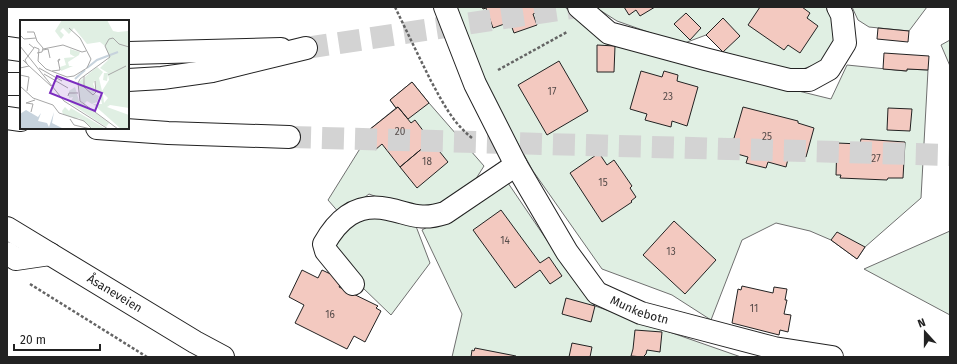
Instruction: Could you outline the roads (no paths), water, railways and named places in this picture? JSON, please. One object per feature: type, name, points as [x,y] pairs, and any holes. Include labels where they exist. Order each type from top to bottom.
[{"type":"main road","name":"Munkebotn","points":[[445,7],[475,84],[516,165],[567,252],[597,293],[648,315],[774,348],[832,357]]},
{"type":"main road","points":[[579,7],[609,33],[705,60],[789,80],[809,80],[829,69],[845,43],[842,14],[838,7]]},
{"type":"main road","points":[[7,48],[20,50]]},
{"type":"main road","points":[[129,53],[306,48],[212,71],[162,78],[129,80]]},
{"type":"main road","points":[[7,84],[20,84]]},
{"type":"main road","points":[[7,118],[20,120]]},
{"type":"main road","points":[[111,129],[168,133],[289,137]]},
{"type":"main road","points":[[352,284],[326,251],[324,244],[331,231],[349,214],[364,208],[377,206],[422,217],[433,217],[445,213],[516,165]]},
{"type":"main road","name":"Åsaneveien","points":[[7,228],[195,342],[223,357]]},
{"type":"main road","points":[[7,253],[16,259],[50,254]]},
{"type":"tunnel","points":[[306,48],[578,7]]},
{"type":"tunnel","points":[[289,137],[950,155]]}]
